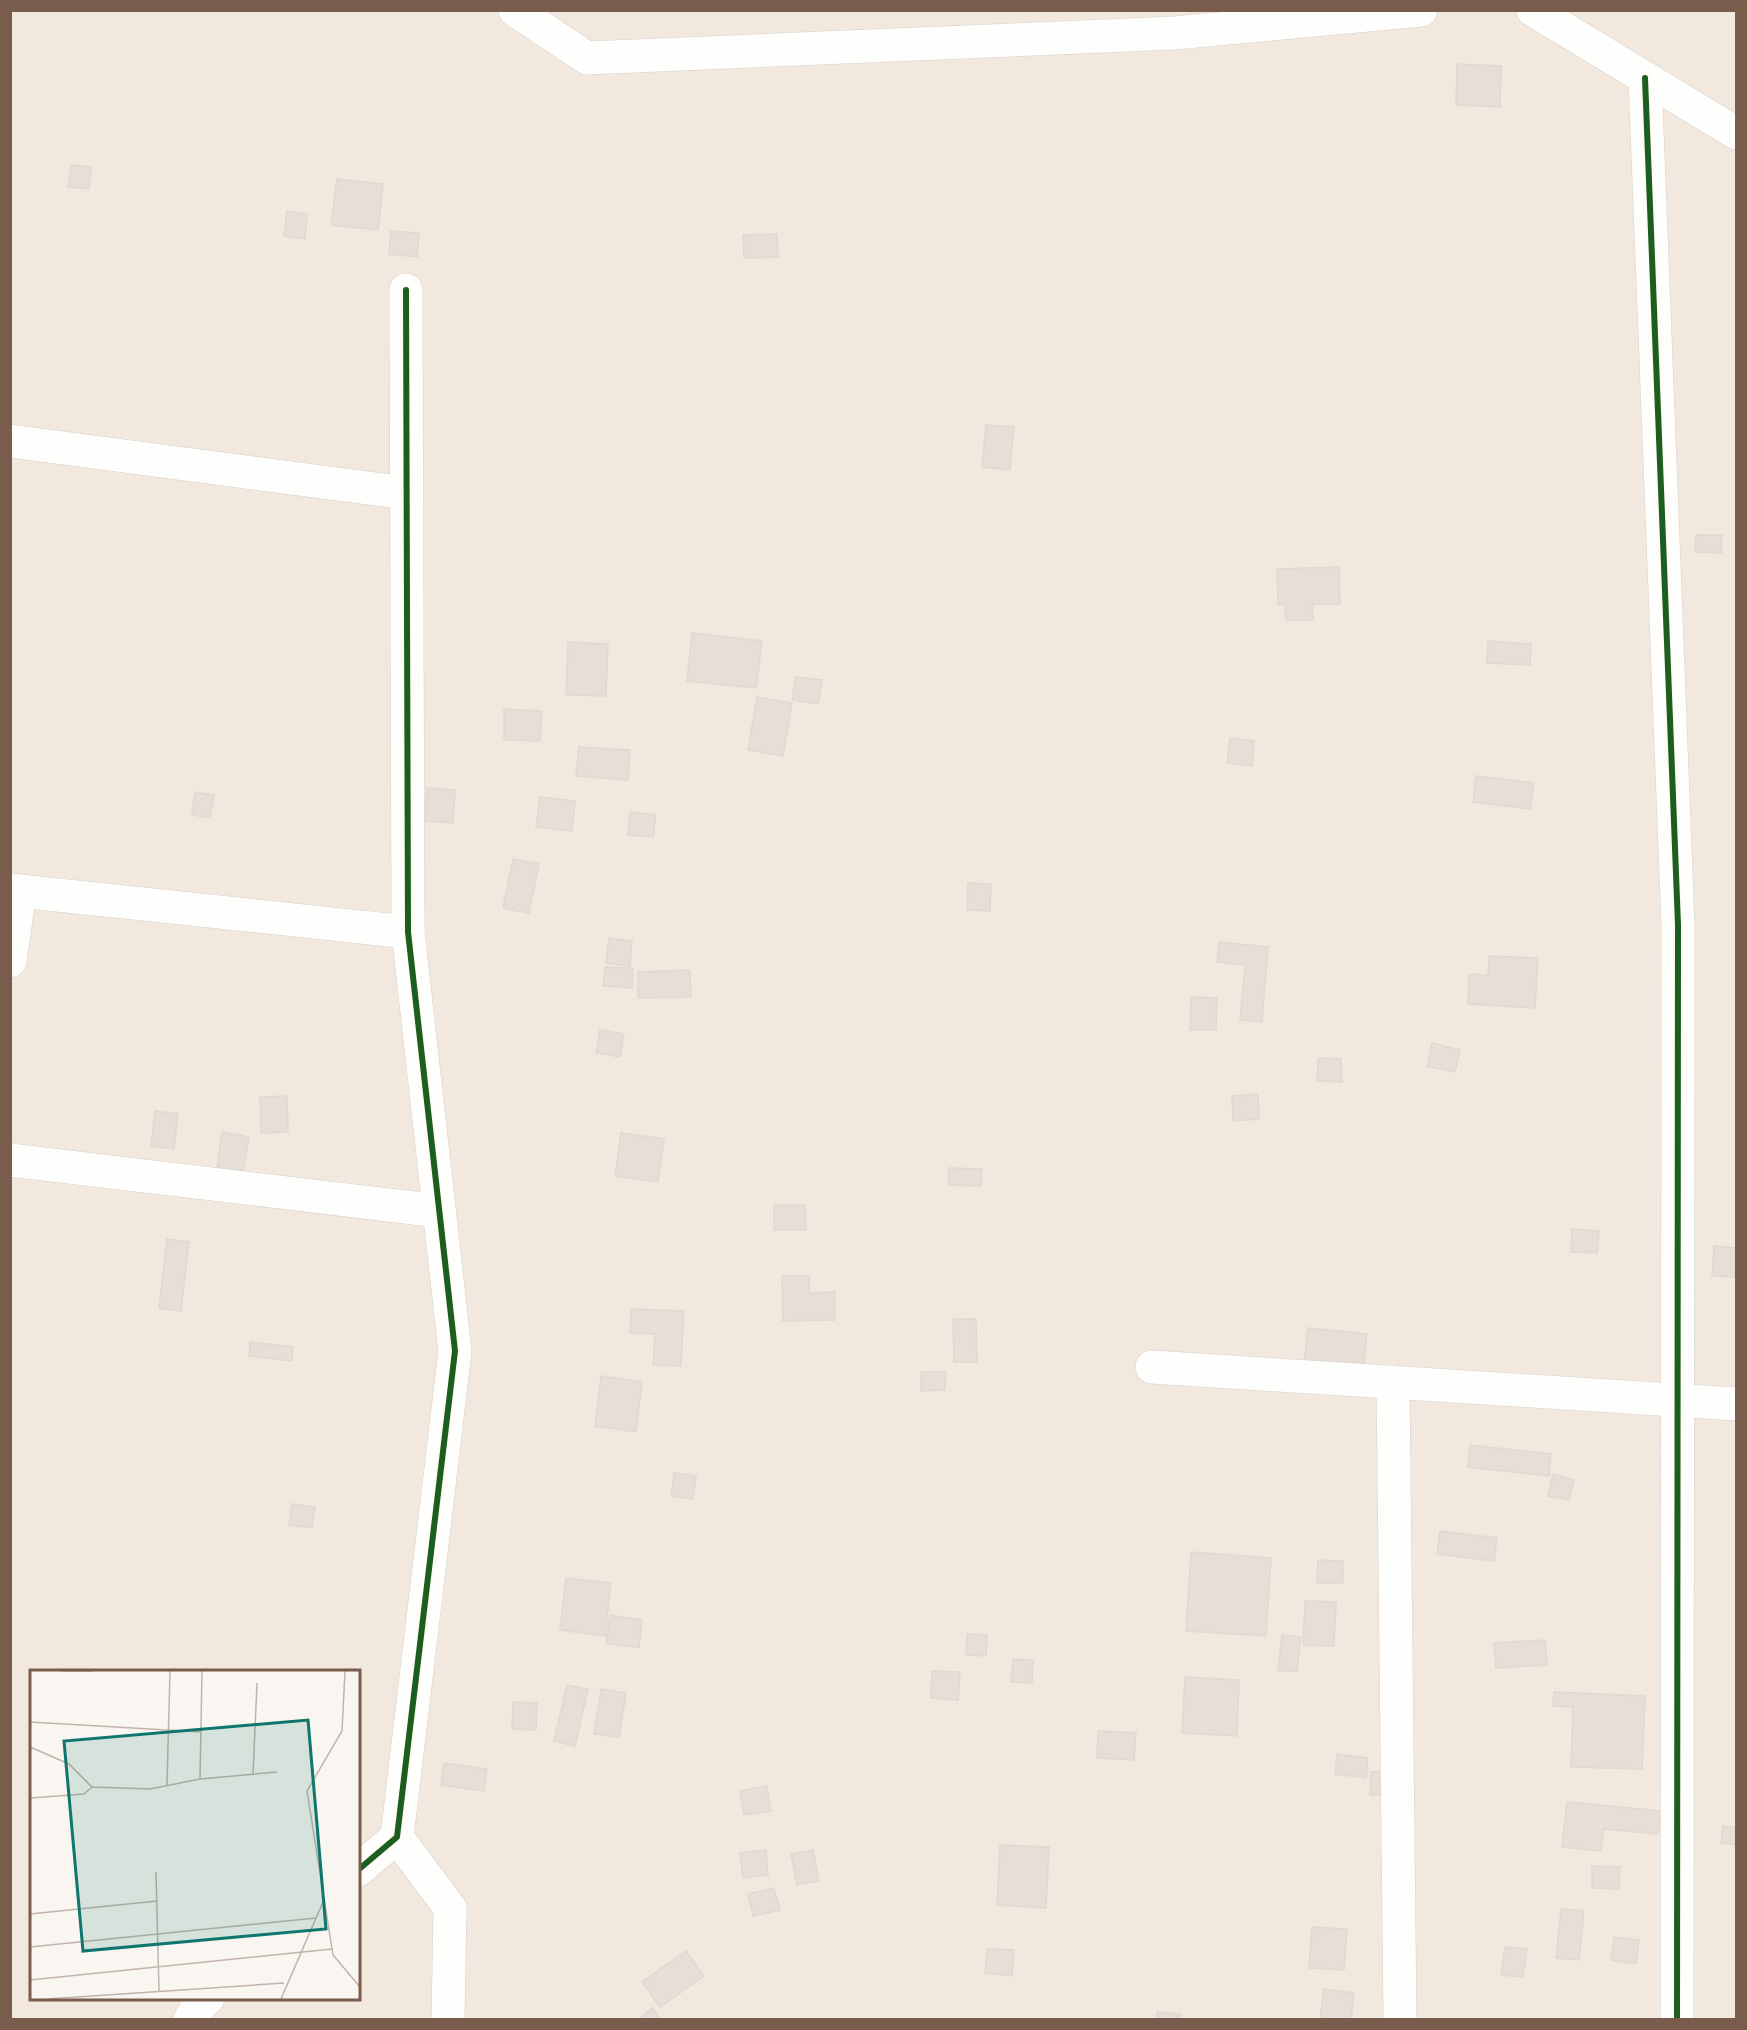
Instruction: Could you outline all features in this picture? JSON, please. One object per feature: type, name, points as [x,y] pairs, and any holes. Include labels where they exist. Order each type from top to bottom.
[{"type":"street","points":[[515,10],[586,58],[1175,33],[1421,10]]},
{"type":"street","points":[[1533,10],[1737,133]]},
{"type":"street","points":[[1645,78],[1678,925],[1677,2019]]},
{"type":"street","points":[[360,1868],[397,1837],[455,1351],[408,932],[406,290]]},
{"type":"street","points":[[10,441],[406,493]]},
{"type":"street","points":[[10,961],[15,890],[408,932]]},
{"type":"street","points":[[10,1160],[439,1211]]},
{"type":"street","points":[[1152,1366],[1737,1404]]},
{"type":"street","points":[[1393,1382],[1400,2019]]},
{"type":"street","points":[[397,1837],[450,1908],[448,2019]]},
{"type":"street","points":[[190,2019],[206,2000]]},
{"type":"shaded area","points":[[11,11],[1736,11],[1736,2019],[11,2020]]},
{"type":"building","points":[[1457,64],[1501,66],[1500,107],[1456,105]]},
{"type":"building","points":[[71,165],[91,167],[89,189],[68,187]]},
{"type":"building","points":[[337,179],[383,184],[378,230],[331,225]]},
{"type":"building","points":[[287,211],[307,214],[305,239],[284,236]]},
{"type":"building","points":[[391,231],[419,233],[417,257],[389,254]]},
{"type":"building","points":[[777,234],[778,257],[744,258],[743,235]]},
{"type":"building","points":[[986,425],[1014,427],[1010,470],[982,467]]},
{"type":"building","points":[[1696,535],[1722,535],[1721,553],[1695,552]]},
{"type":"building","points":[[1339,567],[1340,604],[1312,604],[1313,620],[1286,620],[1285,604],[1278,605],[1277,569]]},
{"type":"building","points":[[692,633],[762,641],[756,688],[687,681]]},
{"type":"building","points":[[1488,641],[1531,644],[1530,665],[1487,663]]},
{"type":"building","points":[[568,642],[608,644],[606,696],[566,695]]},
{"type":"building","points":[[796,677],[822,680],[818,704],[792,700]]},
{"type":"building","points":[[757,697],[792,703],[783,756],[748,750]]},
{"type":"building","points":[[504,709],[542,711],[540,741],[504,740]]},
{"type":"building","points":[[1230,738],[1254,741],[1252,766],[1227,763]]},
{"type":"building","points":[[579,747],[630,750],[628,780],[576,776]]},
{"type":"building","points":[[1476,776],[1534,783],[1530,809],[1473,802]]},
{"type":"building","points":[[427,788],[455,790],[453,823],[425,821]]},
{"type":"building","points":[[195,792],[214,795],[210,818],[192,815]]},
{"type":"building","points":[[540,797],[575,801],[572,831],[536,827]]},
{"type":"building","points":[[630,812],[656,815],[653,837],[628,835]]},
{"type":"building","points":[[513,859],[539,864],[529,913],[503,908]]},
{"type":"building","points":[[968,883],[991,884],[990,911],[967,910]]},
{"type":"building","points":[[609,938],[632,941],[630,966],[606,963]]},
{"type":"building","points":[[1219,942],[1268,947],[1262,1022],[1240,1020],[1245,965],[1217,962]]},
{"type":"building","points":[[1489,956],[1538,958],[1535,1008],[1468,1004],[1469,974],[1488,975]]},
{"type":"building","points":[[605,967],[633,968],[632,988],[603,986]]},
{"type":"building","points":[[690,970],[691,997],[638,998],[638,972]]},
{"type":"building","points":[[1191,997],[1217,998],[1216,1030],[1190,1030]]},
{"type":"building","points":[[600,1030],[624,1034],[620,1057],[596,1053]]},
{"type":"building","points":[[1432,1043],[1460,1050],[1455,1072],[1427,1066]]},
{"type":"building","points":[[1318,1058],[1341,1059],[1342,1082],[1317,1081]]},
{"type":"building","points":[[1258,1094],[1259,1119],[1233,1121],[1232,1096]]},
{"type":"building","points":[[287,1096],[288,1132],[261,1133],[260,1097]]},
{"type":"building","points":[[155,1111],[178,1114],[174,1149],[151,1146]]},
{"type":"building","points":[[222,1132],[249,1137],[243,1172],[217,1168]]},
{"type":"building","points":[[621,1133],[664,1139],[658,1182],[615,1176]]},
{"type":"building","points":[[949,1168],[982,1169],[981,1186],[948,1185]]},
{"type":"building","points":[[774,1205],[805,1205],[806,1230],[774,1230]]},
{"type":"building","points":[[1572,1229],[1599,1231],[1597,1253],[1571,1252]]},
{"type":"building","points":[[167,1239],[189,1242],[181,1311],[159,1308]]},
{"type":"building","points":[[1714,1246],[1736,1248],[1736,1277],[1712,1276]]},
{"type":"building","points":[[782,1276],[809,1276],[809,1293],[835,1292],[835,1320],[783,1321]]},
{"type":"building","points":[[631,1309],[684,1311],[681,1366],[653,1365],[655,1334],[630,1333]]},
{"type":"building","points":[[953,1319],[976,1319],[977,1362],[954,1362]]},
{"type":"building","points":[[1308,1328],[1367,1334],[1361,1387],[1302,1380]]},
{"type":"building","points":[[250,1342],[293,1347],[292,1361],[249,1356]]},
{"type":"building","points":[[921,1372],[946,1372],[945,1390],[921,1391]]},
{"type":"building","points":[[601,1376],[642,1382],[636,1432],[595,1426]]},
{"type":"building","points":[[1470,1445],[1551,1454],[1549,1476],[1468,1467]]},
{"type":"building","points":[[674,1473],[696,1476],[693,1499],[671,1496]]},
{"type":"building","points":[[1553,1474],[1574,1480],[1569,1500],[1548,1496]]},
{"type":"building","points":[[292,1504],[315,1507],[312,1528],[289,1525]]},
{"type":"building","points":[[1440,1531],[1497,1538],[1494,1561],[1437,1554]]},
{"type":"building","points":[[1191,1552],[1271,1558],[1266,1636],[1186,1631]]},
{"type":"building","points":[[1318,1560],[1343,1561],[1343,1583],[1317,1583]]},
{"type":"building","points":[[566,1578],[611,1583],[605,1636],[560,1630]]},
{"type":"building","points":[[1305,1601],[1336,1602],[1334,1646],[1303,1645]]},
{"type":"building","points":[[610,1615],[642,1620],[639,1648],[606,1643]]},
{"type":"building","points":[[967,1634],[987,1635],[986,1656],[966,1655]]},
{"type":"building","points":[[1282,1635],[1301,1637],[1297,1672],[1278,1670]]},
{"type":"building","points":[[1545,1640],[1547,1665],[1496,1668],[1494,1643]]},
{"type":"building","points":[[1013,1659],[1033,1660],[1032,1683],[1011,1682]]},
{"type":"building","points":[[932,1671],[960,1672],[958,1700],[931,1698]]},
{"type":"building","points":[[1185,1677],[1239,1680],[1237,1736],[1182,1733]]},
{"type":"building","points":[[567,1685],[588,1689],[575,1746],[554,1741]]},
{"type":"building","points":[[601,1689],[626,1693],[619,1738],[594,1734]]},
{"type":"building","points":[[1554,1692],[1645,1696],[1642,1769],[1571,1767],[1573,1707],[1553,1706]]},
{"type":"building","points":[[513,1702],[537,1703],[536,1730],[512,1729]]},
{"type":"building","points":[[1098,1731],[1136,1733],[1134,1760],[1097,1758]]},
{"type":"building","points":[[1337,1754],[1368,1758],[1366,1778],[1335,1774]]},
{"type":"building","points":[[444,1763],[487,1769],[484,1791],[441,1785]]},
{"type":"building","points":[[1371,1772],[1395,1772],[1393,1796],[1370,1795]]},
{"type":"building","points":[[767,1786],[771,1811],[744,1815],[740,1791]]},
{"type":"building","points":[[1567,1802],[1661,1811],[1658,1834],[1604,1829],[1601,1851],[1562,1847]]},
{"type":"building","points":[[1723,1826],[1736,1828],[1736,1845],[1721,1843]]},
{"type":"building","points":[[1000,1845],[1049,1847],[1046,1908],[997,1905]]},
{"type":"building","points":[[766,1850],[768,1875],[743,1878],[740,1853]]},
{"type":"building","points":[[813,1850],[819,1881],[797,1885],[791,1854]]},
{"type":"building","points":[[1592,1866],[1620,1867],[1619,1889],[1592,1888]]},
{"type":"building","points":[[774,1888],[780,1910],[753,1916],[748,1894]]},
{"type":"building","points":[[1561,1909],[1584,1911],[1579,1960],[1556,1958]]},
{"type":"building","points":[[1312,1927],[1347,1929],[1344,1970],[1309,1968]]},
{"type":"building","points":[[1614,1937],[1639,1940],[1636,1964],[1611,1960]]},
{"type":"building","points":[[1505,1947],[1527,1949],[1523,1977],[1501,1975]]},
{"type":"building","points":[[987,1949],[1014,1950],[1012,1976],[985,1973]]},
{"type":"building","points":[[686,1951],[704,1976],[660,2007],[642,1982]]},
{"type":"building","points":[[1324,1989],[1354,1993],[1351,2020],[1320,2018]]},
{"type":"building","points":[[653,2008],[661,2020],[637,2020]]},
{"type":"building","points":[[1157,2012],[1180,2014],[1180,2020],[1156,2020]]},
{"type":"cycle path","points":[[1645,78],[1678,925],[1677,2020]]},
{"type":"cycle path","points":[[360,1868],[397,1837],[455,1351],[408,932],[406,290]]}]
